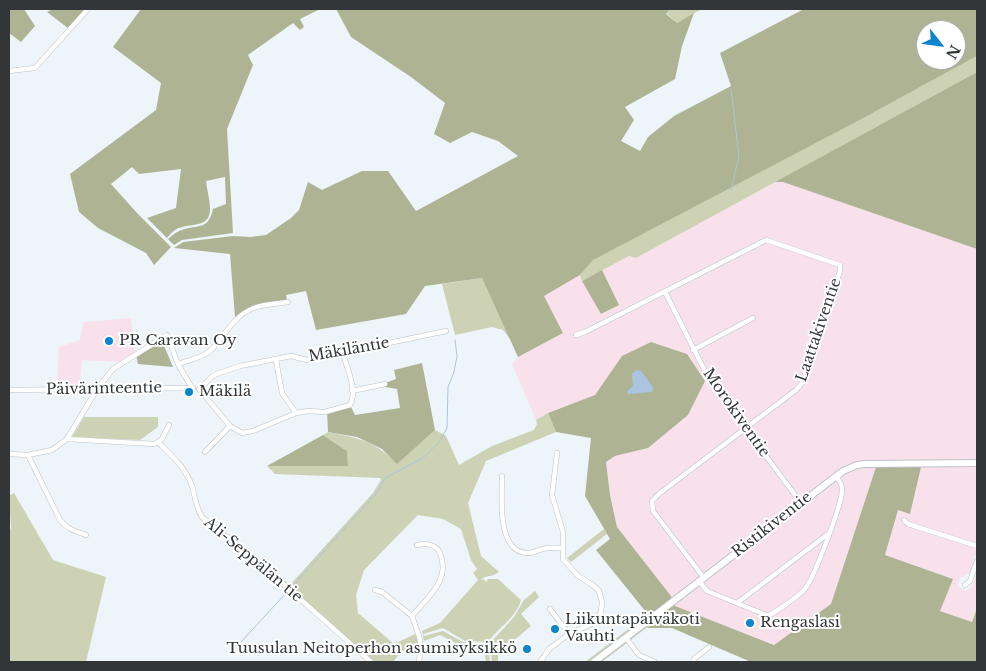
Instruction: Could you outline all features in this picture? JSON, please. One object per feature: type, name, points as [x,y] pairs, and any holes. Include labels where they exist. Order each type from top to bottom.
[{"type":"street","points":[[9,71],[35,68],[88,9]]},
{"type":"street","name":"Laattakiventie","points":[[664,292],[766,240],[840,265],[840,270],[802,384],[652,501],[653,510],[702,580]]},
{"type":"street","points":[[576,334],[585,332],[664,292]]},
{"type":"street","name":"Morokiventie","points":[[664,292],[710,381],[801,503]]},
{"type":"street","points":[[178,364],[210,350],[238,317],[254,308],[288,302]]},
{"type":"street","points":[[694,350],[753,318]]},
{"type":"street","name":"Mäkiläntie","points":[[199,389],[214,375],[240,366],[291,356],[307,360],[343,354],[446,331]]},
{"type":"street","points":[[9,454],[28,455],[52,450],[67,440],[97,389],[113,369],[168,335],[178,364],[192,388]]},
{"type":"street","points":[[199,389],[230,426],[242,433],[253,431],[296,413],[308,411],[325,412],[350,404],[353,399],[352,391],[343,354]]},
{"type":"street","points":[[276,360],[282,393],[296,413]]},
{"type":"street","points":[[352,391],[385,384]]},
{"type":"street","name":"Päivärinteentie","points":[[9,390],[199,389]]},
{"type":"street","points":[[67,440],[154,444],[162,440],[168,425]]},
{"type":"street","points":[[206,452],[230,426]]},
{"type":"street","name":"Ali-Seppälän tie","points":[[158,442],[177,461],[191,484],[198,512],[255,559],[371,662]]},
{"type":"street","points":[[540,662],[549,649],[569,634],[594,623],[601,612],[602,602],[599,591],[577,575],[563,559],[563,532],[552,495],[557,453]]},
{"type":"street","points":[[28,455],[60,520],[73,531],[86,535]]},
{"type":"street","name":"Ristikiventie","points":[[594,662],[848,468],[865,464],[977,463]]},
{"type":"street","points":[[502,476],[502,520],[504,532],[511,545],[520,552],[528,553],[545,548],[562,548]]},
{"type":"street","points":[[702,580],[707,591],[756,612],[770,615],[804,590],[810,582],[842,495],[843,488],[836,476]]},
{"type":"street","points":[[904,520],[908,524],[977,546]]},
{"type":"street","points":[[737,604],[829,534]]},
{"type":"street","points":[[412,616],[438,585],[444,568],[444,562],[438,548],[428,545],[417,545]]},
{"type":"street","points":[[966,585],[970,581],[977,561]]},
{"type":"street","points":[[375,590],[382,592],[412,616],[420,636],[419,662]]},
{"type":"street","points":[[550,608],[569,634]]},
{"type":"street","points":[[626,638],[639,655],[655,662]]},
{"type":"street","points":[[693,662],[694,659],[709,647]]},
{"type":"shaded area","points":[[775,182],[783,182],[977,249],[977,551],[970,573],[960,578],[958,586],[966,591],[972,586],[977,572],[977,608],[972,622],[940,611],[952,578],[885,555],[898,510],[910,513],[920,467],[876,467],[831,604],[775,645],[675,606],[671,596],[617,527],[610,495],[606,462],[615,456],[648,448],[622,356],[595,395],[548,413],[536,420],[512,364],[518,357],[563,333],[543,296],[580,275],[601,314],[619,305],[602,270],[629,256],[636,258]]},
{"type":"shaded area","points":[[131,318],[135,353],[119,362],[82,360],[79,388],[57,388],[59,347],[80,340],[83,322]]},
{"type":"green space","points":[[9,9],[24,9],[35,26],[21,42],[9,33]]},
{"type":"green space","points":[[53,9],[86,9],[69,29],[47,12]]},
{"type":"green space","points":[[141,9],[320,9],[300,19],[304,27],[300,30],[293,23],[248,55],[253,65],[227,129],[233,233],[182,240],[174,245],[168,239],[180,231],[202,226],[208,221],[213,209],[226,204],[225,177],[206,181],[210,202],[207,219],[199,224],[177,229],[167,238],[147,218],[176,208],[181,169],[139,174],[132,167],[111,184],[171,247],[154,265],[146,253],[98,228],[79,212],[70,174],[156,110],[161,83],[113,47]]},
{"type":"green space","points":[[336,9],[669,9],[666,14],[677,23],[694,13],[682,46],[675,79],[625,107],[634,120],[621,141],[640,151],[648,137],[674,116],[731,86],[720,53],[804,9],[977,9],[977,56],[966,62],[966,20],[916,20],[916,70],[951,70],[593,260],[580,275],[544,296],[563,333],[518,357],[482,278],[425,286],[406,314],[316,330],[306,291],[286,295],[287,300],[255,306],[235,317],[230,254],[174,248],[183,242],[233,236],[250,237],[266,235],[291,218],[299,210],[308,182],[322,190],[362,171],[388,171],[416,211],[518,156],[498,141],[472,132],[450,143],[434,134],[445,103],[411,77],[351,37]]},
{"type":"green space","points":[[669,9],[702,9],[677,23],[666,13]]},
{"type":"green space","points":[[977,56],[977,72],[636,258],[629,256],[582,281],[580,275],[592,260],[951,70],[966,70],[966,62]]},
{"type":"green space","points":[[977,72],[977,249],[783,182],[775,182]]},
{"type":"green space","points":[[602,270],[619,305],[601,314],[582,281]]},
{"type":"green space","points":[[482,278],[511,340],[503,330],[492,327],[455,335],[442,284]]},
{"type":"green space","points":[[162,341],[173,367],[138,364],[136,355]]},
{"type":"green space","points":[[651,342],[687,354],[705,381],[688,415],[648,448],[615,456],[606,462],[610,495],[617,527],[671,596],[675,606],[774,645],[831,604],[876,467],[921,467],[910,514],[898,510],[885,555],[953,579],[940,611],[972,622],[977,608],[977,662],[751,662],[672,628],[647,628],[654,622],[596,550],[610,539],[585,496],[591,438],[556,432],[548,413],[595,395],[622,356]]},
{"type":"green space","points":[[422,363],[435,430],[397,464],[382,449],[357,437],[328,432],[327,411],[350,405],[355,415],[400,408],[397,389],[385,387],[385,383],[396,379],[394,370]]},
{"type":"green space","points":[[548,413],[556,432],[486,461],[468,503],[481,556],[499,572],[480,580],[483,579],[486,582],[488,579],[498,579],[521,600],[519,606],[511,618],[488,642],[465,641],[443,628],[423,634],[424,636],[443,631],[463,642],[488,645],[490,662],[486,662],[484,650],[463,647],[440,635],[424,641],[422,631],[440,623],[478,580],[473,573],[477,569],[471,560],[461,529],[443,519],[418,515],[364,570],[356,595],[358,613],[394,644],[415,634],[419,644],[402,651],[393,662],[369,662],[196,513],[201,509],[204,516],[290,585],[373,493],[381,480],[380,478],[275,474],[267,466],[348,466],[347,451],[323,435],[328,432],[349,436],[373,445],[397,463],[435,430],[446,436],[459,465],[492,446],[534,430],[537,424],[536,420]]},
{"type":"green space","points":[[84,417],[158,417],[158,427],[140,440],[72,437]]},
{"type":"green space","points":[[323,435],[347,451],[348,466],[267,466]]},
{"type":"green space","points":[[14,493],[53,560],[106,577],[86,662],[9,662],[9,532],[11,528],[9,496]]},
{"type":"green space","points":[[604,529],[607,534],[571,562],[567,558]]},
{"type":"green space","points":[[535,591],[539,597],[521,614],[531,626],[498,654],[498,662],[492,662],[490,643],[514,617],[524,600]]},
{"type":"green space","points":[[648,614],[654,622],[602,662],[585,662]]},
{"type":"water","points":[[636,370],[641,371],[653,387],[652,392],[628,394],[627,391],[633,386],[632,374]]},
{"type":"waterway","points":[[731,89],[739,156],[731,190]]},
{"type":"waterway","points":[[292,587],[376,494],[385,478],[423,458],[440,441],[447,428],[448,387],[454,372],[457,356],[455,340]]},
{"type":"waterway","points":[[241,642],[287,592]]},
{"type":"place","name":"PR Caravan Oy","points":[[109,341]]},
{"type":"place","name":"Mäkilä","points":[[189,392]]},
{"type":"place","name":"Rengaslasi","points":[[750,623]]},
{"type":"place","name":"Liikuntapäiväkoti Vauhti","points":[[555,629]]},
{"type":"place","name":"Tuusulan Neitoperhon asumisyksikkö","points":[[527,649]]}]
